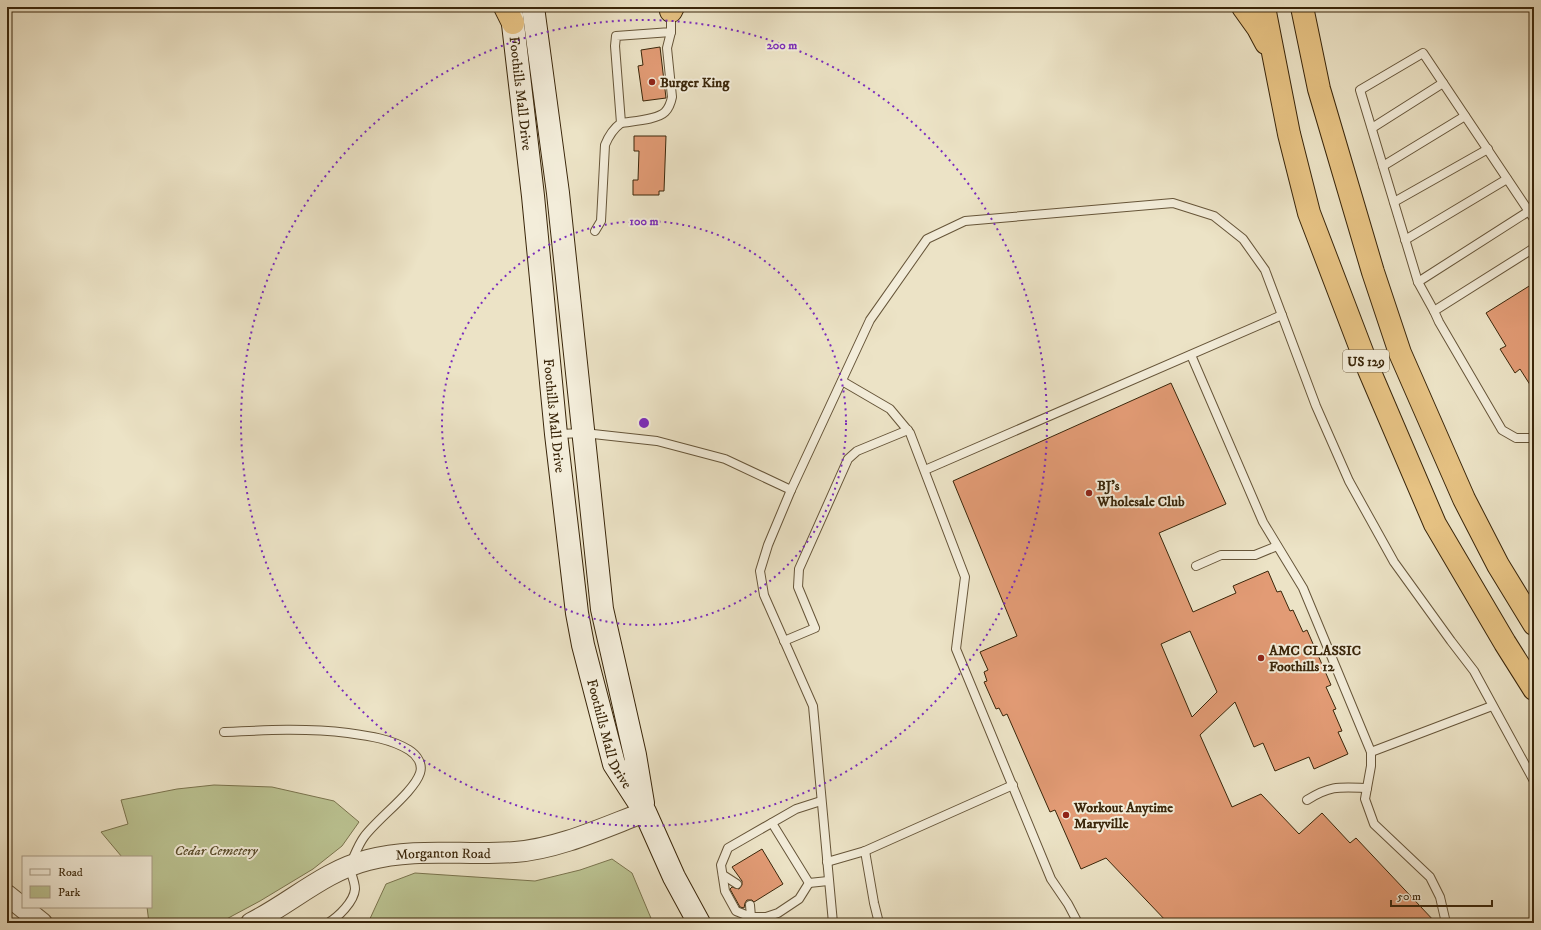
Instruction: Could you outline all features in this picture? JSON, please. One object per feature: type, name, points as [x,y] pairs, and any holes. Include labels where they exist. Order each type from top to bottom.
[{"type":"highway","points":[[1243,7],[1258,28],[1275,62]]},
{"type":"highway","name":"US 129","points":[[1264,7],[1289,134],[1310,213],[1369,370],[1435,524],[1505,643],[1534,689]]},
{"type":"highway","name":"US 129","points":[[1302,7],[1320,89],[1373,272],[1400,353],[1464,499],[1498,565],[1534,624]]},
{"type":"main road","name":"Foothills Mall Drive","points":[[533,7],[558,193],[602,608],[636,755],[645,812]]},
{"type":"main road","name":"Foothills Mall Drive","points":[[510,12],[533,196],[556,434],[577,613],[590,677],[614,764],[645,812],[674,877],[699,923]]},
{"type":"street","name":"Morganton Road","points":[[251,923],[332,874],[367,860],[403,854],[500,853],[532,850],[560,844],[645,812]]},
{"type":"street","points":[[7,894],[22,906]]},
{"type":"street","points":[[24,908],[42,923]]},
{"type":"lane","points":[[596,231],[600,221],[605,145],[609,135],[620,122],[652,118],[664,113],[670,105],[672,97],[667,48],[671,14],[616,36],[615,46],[620,122]]},
{"type":"lane","points":[[1534,219],[1424,53],[1360,90],[1418,282],[1434,311],[1438,322],[1502,430],[1516,438],[1534,438]]},
{"type":"lane","points":[[1372,128],[1443,83]]},
{"type":"lane","points":[[1383,166],[1465,116]]},
{"type":"lane","points":[[1394,202],[1488,149]]},
{"type":"lane","points":[[1405,240],[1507,179]]},
{"type":"lane","points":[[833,923],[813,706],[764,595],[760,571],[768,545],[791,490],[870,320],[927,239],[965,221],[1173,203],[1214,216],[1243,239],[1266,270],[1316,406],[1349,481],[1394,562],[1474,671],[1534,781]]},
{"type":"lane","points":[[1418,282],[1529,212]]},
{"type":"lane","points":[[1434,311],[1534,248]]},
{"type":"lane","points":[[925,470],[1282,315]]},
{"type":"lane","points":[[1191,355],[1262,522],[1303,588],[1370,752],[1371,766],[1365,799],[1374,824],[1430,877],[1440,897],[1446,923]]},
{"type":"lane","points":[[842,381],[890,409],[910,433],[965,577],[956,649],[1051,879],[1068,904],[1078,923]]},
{"type":"lane","points":[[784,641],[815,628],[798,587],[799,569],[848,459],[857,451],[908,430]]},
{"type":"lane","points":[[556,434],[584,433],[657,441],[725,459],[791,490]]},
{"type":"lane","points":[[1196,566],[1221,555],[1255,556],[1277,546]]},
{"type":"lane","points":[[1370,752],[1492,706]]},
{"type":"lane","points":[[224,732],[274,729],[318,730],[369,736],[399,744],[416,754],[421,766],[420,773],[412,786],[364,837],[350,867],[355,888],[352,899],[336,918],[328,923]]},
{"type":"lane","points":[[827,862],[865,852],[1013,785]]},
{"type":"lane","points":[[1307,800],[1321,791],[1338,787],[1367,788]]},
{"type":"lane","points":[[809,883],[799,899],[778,913],[766,917],[752,917],[736,911],[725,891],[721,865],[728,848],[796,809],[821,801]]},
{"type":"lane","points":[[772,823],[809,883]]},
{"type":"lane","points":[[865,852],[879,923]]},
{"type":"lane","points":[[723,875],[734,886]]},
{"type":"lane","points":[[809,883],[828,881]]},
{"type":"lane","points":[[747,907],[752,917]]},
{"type":"green space","name":"Cedar Cemetery","points":[[214,785],[272,787],[334,801],[359,822],[342,846],[313,869],[260,901],[219,923],[149,923],[147,908],[152,908],[152,856],[121,856],[101,832],[128,824],[121,800],[177,789]]},
{"type":"green space","points":[[612,859],[632,873],[653,923],[368,923],[386,884],[415,873],[535,881],[580,870]]},
{"type":"building","name":"Burger King","points":[[660,47],[666,98],[643,101],[638,66],[643,65],[641,50]]},
{"type":"building","points":[[634,136],[666,136],[664,191],[659,191],[659,195],[633,195],[633,180],[638,180],[639,151],[634,151]]},
{"type":"building","points":[[1534,283],[1534,391],[1520,369],[1515,373],[1500,349],[1506,346],[1486,313]]},
{"type":"building","points":[[1171,383],[1226,504],[1159,533],[1193,612],[1236,593],[1233,586],[1268,571],[1277,592],[1281,591],[1290,611],[1293,610],[1303,632],[1307,630],[1331,685],[1326,687],[1336,709],[1333,710],[1342,731],[1338,732],[1348,754],[1314,769],[1309,757],[1275,771],[1263,743],[1254,747],[1235,702],[1200,735],[1232,807],[1261,794],[1299,834],[1322,813],[1350,843],[1356,838],[1436,923],[1168,923],[1106,858],[1081,869],[1055,810],[1050,812],[1007,714],[1003,716],[999,708],[996,709],[984,682],[987,681],[984,672],[988,670],[980,652],[1017,636],[953,481]],"holes":[[[1190,631],[1217,692],[1192,717],[1161,644]]]},
{"type":"building","points":[[762,849],[783,884],[754,902],[752,900],[747,900],[744,908],[740,907],[730,889],[732,887],[739,889],[742,885],[742,881],[732,867]]},
{"type":"place","name":"Burger King","points":[[652,82]]},
{"type":"place","name":"BJ's Wholesale Club","points":[[1089,493]]},
{"type":"place","name":"AMC CLASSIC Foothills 12","points":[[1261,658]]},
{"type":"place","name":"Workout Anytime Maryville","points":[[1066,815]]}]
